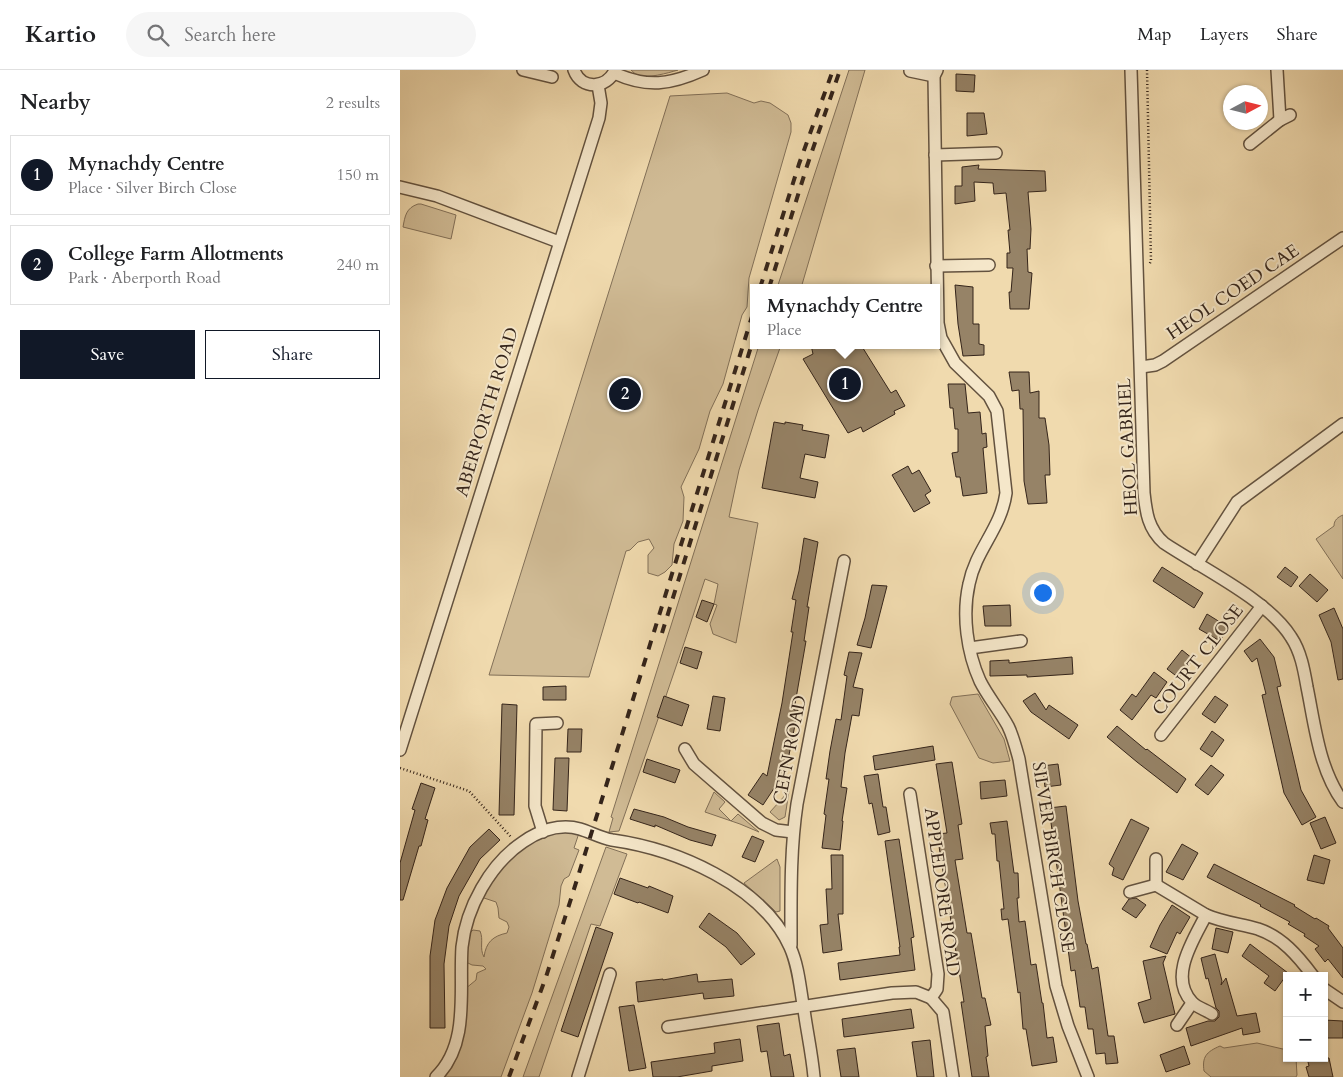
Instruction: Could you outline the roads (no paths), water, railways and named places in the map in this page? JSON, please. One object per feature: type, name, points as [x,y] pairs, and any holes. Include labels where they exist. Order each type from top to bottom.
[{"type":"street","points":[[523,70],[552,77]]},
{"type":"street","points":[[573,71],[585,83],[598,85],[610,78],[614,71],[631,80],[658,84],[674,81],[703,70]]},
{"type":"street","name":"HEOL GABRIEL","points":[[1131,70],[1144,492],[1148,520],[1156,536],[1164,543],[1262,606],[1284,626],[1298,650],[1304,668],[1323,761],[1329,778],[1343,802]]},
{"type":"street","points":[[1250,144],[1285,118],[1277,70]]},
{"type":"street","points":[[910,71],[936,73]]},
{"type":"street","name":"SILVER BIRCH CLOSE","points":[[936,73],[937,284]]},
{"type":"street","name":"ABERPORTH ROAD","points":[[400,750],[599,118],[601,103],[598,85]]},
{"type":"street","points":[[935,154],[996,153]]},
{"type":"street","points":[[400,187],[436,196],[559,242]]},
{"type":"street","name":"HEOL COED CAE","points":[[1141,367],[1155,365],[1163,361],[1343,238]]},
{"type":"street","points":[[936,266],[989,265]]},
{"type":"street","name":"SILVER BIRCH CLOSE","points":[[940,333],[955,363],[989,396],[997,411],[1006,493],[998,522],[981,550],[969,582],[965,610],[970,648],[980,680],[1009,728],[1016,750],[1023,776],[1056,986],[1068,1026],[1088,1077]]},
{"type":"street","points":[[1198,564],[1236,502],[1343,424]]},
{"type":"street","name":"CEFN ROAD","points":[[791,948],[790,884],[793,832],[798,796],[844,561]]},
{"type":"street","name":"COURT CLOSE","points":[[1161,735],[1262,606]]},
{"type":"street","points":[[970,648],[1021,640]]},
{"type":"street","points":[[543,832],[535,806],[536,724],[558,723]]},
{"type":"street","points":[[685,749],[694,764],[762,823],[776,830],[793,832]]},
{"type":"street","name":"APPLEDORE ROAD","points":[[910,794],[938,974],[937,989],[931,998],[943,1012],[953,1077]]},
{"type":"street","points":[[436,1077],[448,1062],[458,1040],[462,947],[466,929],[486,880],[505,857],[524,841],[555,828],[578,828],[610,839],[621,840],[669,854],[703,867],[724,878],[754,902],[777,925],[791,948],[799,977],[814,1077]]},
{"type":"street","points":[[1156,859],[1156,885]]},
{"type":"street","points":[[1130,892],[1156,885],[1206,915],[1260,930],[1274,936],[1287,946],[1310,972]]},
{"type":"street","points":[[1206,915],[1183,966],[1182,976],[1184,987],[1192,1003],[1212,1014]]},
{"type":"street","points":[[578,1077],[610,974]]},
{"type":"street","points":[[668,1026],[908,992],[916,992],[931,998]]},
{"type":"street","points":[[1328,992],[1343,1002]]},
{"type":"street","points":[[1177,1025],[1192,1003]]},
{"type":"railway","points":[[761,284],[799,164],[833,70]]},
{"type":"railway","points":[[770,284],[807,166],[840,70]]},
{"type":"railway","points":[[509,1077],[546,977],[570,902],[750,323]]},
{"type":"railway","points":[[662,633],[750,349]]},
{"type":"place","name":"Mynachdy Centre","points":[[845,384]]},
{"type":"place","name":"College Farm Allotments","points":[[625,394]]}]
